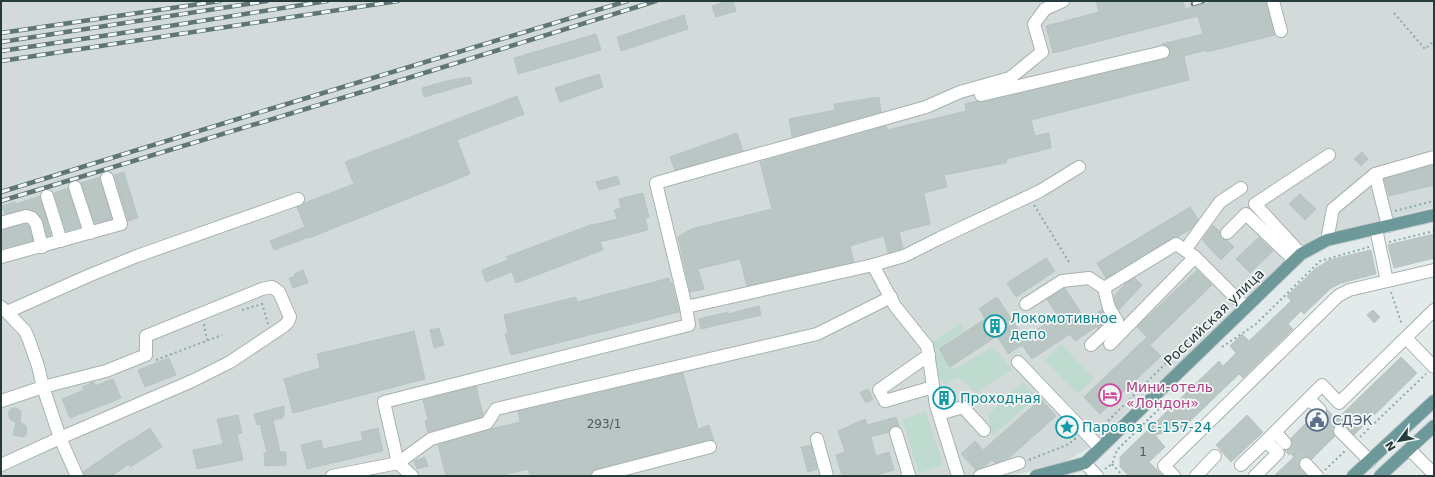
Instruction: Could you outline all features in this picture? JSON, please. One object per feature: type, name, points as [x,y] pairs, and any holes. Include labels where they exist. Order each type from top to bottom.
[{"type":"main road","name":"Российская улица","points":[[1085,463],[1242,304],[1297,257],[1327,240],[1434,215]]},
{"type":"main road","points":[[1354,476],[1434,401]]},
{"type":"main road","points":[[1380,476],[1434,426]]},
{"type":"main road","points":[[1036,476],[1085,463]]},
{"type":"street","points":[[926,107],[960,92],[1010,78],[1042,52],[1034,24],[1045,9],[1063,1]]},
{"type":"street","points":[[1273,1],[1281,31]]},
{"type":"street","points":[[412,476],[398,463],[384,402],[689,325],[656,183],[926,107],[1163,52]]},
{"type":"street","points":[[1297,257],[1255,204],[1329,154]]},
{"type":"street","points":[[1327,240],[1333,209],[1375,174],[1434,157]]},
{"type":"street","points":[[686,307],[873,265],[904,256],[1040,191],[1079,167]]},
{"type":"street","points":[[1375,174],[1388,226]]},
{"type":"street","points":[[1,257],[42,247],[121,224],[107,178]]},
{"type":"street","points":[[76,187],[90,233]]},
{"type":"street","points":[[1184,250],[1220,202],[1241,188]]},
{"type":"street","points":[[47,196],[61,241]]},
{"type":"street","points":[[77,476],[60,438],[43,387],[40,370],[29,340],[25,331],[4,310],[137,256],[298,199]]},
{"type":"street","points":[[1228,233],[1246,214],[1297,257]]},
{"type":"street","points":[[1,223],[26,216],[32,218],[36,223],[42,247]]},
{"type":"street","points":[[1376,229],[1387,281]]},
{"type":"street","points":[[1104,288],[1176,244],[1195,257],[1242,304]]},
{"type":"street","points":[[1110,344],[1195,257]]},
{"type":"street","points":[[873,265],[895,306],[928,346],[939,414],[958,476]]},
{"type":"street","points":[[1174,476],[1164,466],[1338,296],[1349,290],[1434,270]]},
{"type":"street","points":[[1026,304],[1062,281],[1089,278],[1104,288],[1109,308],[1117,320],[1091,345]]},
{"type":"street","points":[[1,401],[43,387],[106,371],[146,354],[146,336],[258,291],[272,287],[279,292],[290,318],[284,326],[230,362],[192,381],[1,465]]},
{"type":"street","points":[[332,476],[398,463],[431,439],[487,423],[496,409],[817,334],[890,297]]},
{"type":"street","points":[[1241,465],[1322,385],[1339,403],[1434,310]]},
{"type":"street","points":[[1406,338],[1434,367]]},
{"type":"street","points":[[929,355],[879,390],[885,401],[934,388]]},
{"type":"street","points":[[1018,362],[1083,431],[1104,445]]},
{"type":"street","points":[[1309,399],[1320,410]]},
{"type":"street","points":[[939,414],[963,407],[984,430]]},
{"type":"street","points":[[1340,431],[1370,461]]},
{"type":"street","points":[[1275,432],[1285,443]]},
{"type":"street","points":[[896,433],[908,476]]},
{"type":"street","points":[[817,440],[827,476]]},
{"type":"street","points":[[1255,476],[1278,453],[1266,441]]},
{"type":"street","points":[[598,476],[710,447]]},
{"type":"street","points":[[1409,449],[1434,474]]},
{"type":"street","points":[[1196,476],[1215,456]]},
{"type":"street","points":[[1085,463],[1097,476]]},
{"type":"street","points":[[980,476],[1019,464]]},
{"type":"street","points":[[1306,464],[1321,473]]},
{"type":"path","points":[[1394,13],[1425,49],[1434,41]]},
{"type":"path","points":[[1028,196],[1069,262]]},
{"type":"path","points":[[1217,350],[1256,324],[1320,261],[1379,244],[1434,231]]},
{"type":"path","points":[[1387,281],[1406,338]]},
{"type":"path","points":[[258,291],[271,335]]},
{"type":"path","points":[[1117,450],[1104,445],[1099,430],[1179,350],[1242,304]]},
{"type":"path","points":[[202,313],[208,340]]},
{"type":"path","points":[[154,360],[222,335]]},
{"type":"path","points":[[1321,473],[1434,367]]},
{"type":"path","points":[[1097,476],[1112,464],[1117,450],[1167,400]]},
{"type":"path","points":[[1019,464],[1069,444],[1083,431]]},
{"type":"path","points":[[1112,464],[1123,476]]},
{"type":"shaded area","points":[[1,1],[1434,1],[1434,207],[1320,235],[1301,247],[1090,447],[1065,462],[1012,476],[1,476]]},
{"type":"green space","points":[[960,323],[965,330],[937,349],[953,370],[993,347],[1012,369],[977,393],[958,377],[945,385],[934,370],[931,343]]},
{"type":"green space","points":[[1061,344],[1094,378],[1077,394],[1045,360]]},
{"type":"green space","points":[[1023,381],[1037,397],[993,435],[988,415]]},
{"type":"green space","points":[[926,412],[943,465],[919,473],[902,419]]},
{"type":"building","points":[[733,1],[736,11],[716,17],[712,6]]},
{"type":"building","points":[[1096,1],[1183,1],[1185,9],[1216,1],[1266,1],[1275,35],[1207,52],[1207,50],[1184,56],[1189,80],[1031,120],[1035,136],[1049,133],[1051,148],[1007,159],[1006,163],[944,175],[947,187],[924,193],[930,224],[899,232],[903,248],[901,249],[888,253],[884,236],[850,246],[854,262],[747,286],[740,259],[698,269],[704,289],[690,292],[678,237],[691,229],[772,209],[760,162],[886,126],[887,130],[966,111],[965,104],[977,101],[983,102],[1165,59],[1168,57],[1170,51],[1168,47],[1162,44],[1203,34],[1198,16],[1053,53],[1046,26],[1099,12]]},
{"type":"building","points":[[684,15],[688,29],[621,51],[617,37]]},
{"type":"building","points":[[596,34],[601,50],[518,74],[514,58]]},
{"type":"building","points":[[599,74],[603,87],[560,102],[555,88]]},
{"type":"building","points":[[470,77],[472,83],[424,97],[422,88],[446,81]]},
{"type":"building","points":[[517,96],[524,114],[457,140],[470,174],[309,238],[274,250],[270,241],[305,227],[297,207],[354,184],[345,162]]},
{"type":"building","points":[[879,97],[881,112],[792,137],[789,119],[835,110],[834,104]]},
{"type":"building","points":[[737,133],[743,151],[675,170],[670,157]]},
{"type":"building","points":[[1362,152],[1368,159],[1361,166],[1354,159]]},
{"type":"building","points":[[1434,165],[1434,185],[1389,196],[1384,179]]},
{"type":"building","points":[[124,172],[138,218],[128,221],[114,175]]},
{"type":"building","points":[[617,176],[620,184],[599,190],[596,182]]},
{"type":"building","points":[[100,177],[112,219],[95,223],[81,183]]},
{"type":"building","points":[[68,188],[80,227],[66,231],[54,193]]},
{"type":"building","points":[[643,193],[649,217],[645,218],[648,230],[600,242],[603,250],[516,283],[512,272],[486,282],[482,270],[508,260],[506,257],[593,224],[617,219],[614,210],[621,208],[619,199]]},
{"type":"building","points":[[1300,194],[1316,209],[1305,220],[1289,204]]},
{"type":"building","points":[[40,196],[51,235],[47,237],[43,221],[35,211],[24,209],[5,214],[2,206],[15,202],[16,204]]},
{"type":"building","points":[[1190,207],[1198,219],[1191,229],[1177,237],[1172,238],[1106,278],[1097,263]]},
{"type":"building","points":[[26,224],[29,226],[33,241],[1,249],[1,230]]},
{"type":"building","points":[[1213,225],[1220,232],[1221,238],[1227,240],[1234,247],[1221,260],[1202,240]]},
{"type":"building","points":[[1434,234],[1434,258],[1394,268],[1388,245]]},
{"type":"building","points":[[1259,237],[1273,251],[1250,273],[1236,259]]},
{"type":"building","points":[[1371,250],[1376,274],[1341,283],[1330,289],[1304,314],[1301,311],[1288,324],[1293,329],[1243,378],[1239,374],[1182,429],[1155,435],[1165,447],[1149,462],[1163,476],[1129,476],[1120,467],[1120,457],[1219,361],[1223,366],[1236,353],[1230,346],[1242,334],[1249,341],[1291,301],[1287,296],[1315,269],[1329,260]]},
{"type":"building","points":[[1046,258],[1055,271],[1016,297],[1007,283]]},
{"type":"building","points":[[303,270],[308,283],[293,288],[289,278],[295,276],[294,274]]},
{"type":"building","points":[[1197,270],[1212,285],[1150,345],[1161,356],[1100,414],[1084,397],[1147,337],[1137,327]]},
{"type":"building","points":[[669,278],[670,283],[672,283],[679,312],[511,355],[505,334],[508,333],[504,315],[576,297],[577,302]]},
{"type":"building","points":[[1135,278],[1142,285],[1119,310],[1114,296],[1126,283]]},
{"type":"building","name":"Локомотивное депо","points":[[1065,288],[1087,322],[1102,309],[1107,320],[1098,329],[1096,327],[1075,341],[1070,334],[1032,359],[1022,345],[1008,354],[997,336],[950,367],[939,349],[985,319],[979,309],[997,297],[1024,338],[1058,316],[1047,299]]},
{"type":"building","points":[[759,306],[761,315],[701,329],[699,319],[728,312],[728,314]]},
{"type":"building","points":[[1373,310],[1380,317],[1374,323],[1367,315]]},
{"type":"building","points":[[439,328],[444,345],[434,348],[430,330]]},
{"type":"building","points":[[414,331],[425,379],[293,413],[284,379],[320,368],[317,354]]},
{"type":"building","points":[[1401,357],[1417,373],[1354,435],[1345,425],[1338,424],[1333,429],[1335,436],[1312,459],[1305,457],[1299,461],[1300,469],[1307,476],[1274,476],[1294,457],[1287,450],[1292,445],[1291,438],[1314,415],[1322,417],[1326,415],[1327,411],[1336,420]]},
{"type":"building","points":[[169,358],[176,375],[145,387],[138,370]]},
{"type":"building","points":[[683,373],[698,429],[709,425],[714,441],[708,440],[596,469],[592,471],[591,475],[588,476],[530,476],[528,469],[500,476],[446,476],[438,445],[520,422],[518,412]]},
{"type":"building","points":[[113,379],[121,398],[70,418],[62,399],[84,390],[82,387],[94,382],[95,386]]},
{"type":"building","points":[[476,386],[483,415],[482,417],[428,432],[425,421],[428,420],[423,400]]},
{"type":"building","points":[[868,389],[873,399],[866,403],[860,393]]},
{"type":"building","points":[[1041,399],[1056,416],[1009,458],[995,463],[992,460],[985,466],[976,470],[961,454],[975,441],[983,450]]},
{"type":"building","points":[[284,406],[283,418],[273,420],[280,452],[286,452],[286,465],[265,466],[264,453],[267,453],[260,424],[257,425],[254,414]]},
{"type":"building","points":[[13,408],[21,411],[20,422],[26,426],[27,429],[26,435],[23,437],[13,435],[16,423],[10,419],[8,414]]},
{"type":"building","points":[[238,415],[242,433],[237,434],[243,460],[197,469],[193,450],[223,444],[217,419]]},
{"type":"building","points":[[1247,415],[1263,432],[1231,462],[1216,445]]},
{"type":"building","points":[[896,417],[899,426],[893,426],[889,432],[871,437],[876,456],[889,452],[894,470],[874,476],[842,476],[836,455],[845,452],[838,431],[865,419],[867,425]]},
{"type":"building","points":[[150,428],[162,447],[130,467],[129,464],[112,476],[84,476],[83,472],[128,441]]},
{"type":"building","points":[[378,428],[383,451],[307,469],[301,445],[321,440],[323,449],[363,440],[361,432]]},
{"type":"building","points":[[811,445],[817,469],[808,472],[801,447]]},
{"type":"building","points":[[425,457],[428,466],[417,469],[414,461]]},
{"type":"tunnel","points":[[1320,410],[1340,431]]},
{"type":"tunnel","points":[[1285,443],[1306,464]]},
{"type":"railway","points":[[1,33],[220,1]]},
{"type":"railway","points":[[1,42],[267,1]]},
{"type":"railway","points":[[1,51],[327,1]]},
{"type":"railway","points":[[1,61],[398,1]]},
{"type":"railway","points":[[1,192],[627,1]]},
{"type":"railway","points":[[1,201],[408,78],[656,1]]},
{"type":"railway","points":[[1193,4],[1203,1]]},
{"type":"place","name":"Локомотивное депо","points":[[995,326]]},
{"type":"place","name":"Мини-отель «Лондон»","points":[[1110,395]]},
{"type":"place","name":"Проходная","points":[[944,398]]},
{"type":"place","name":"СДЭК","points":[[1317,420]]},
{"type":"place","name":"Паровоз С-157-24","points":[[1067,427]]}]
